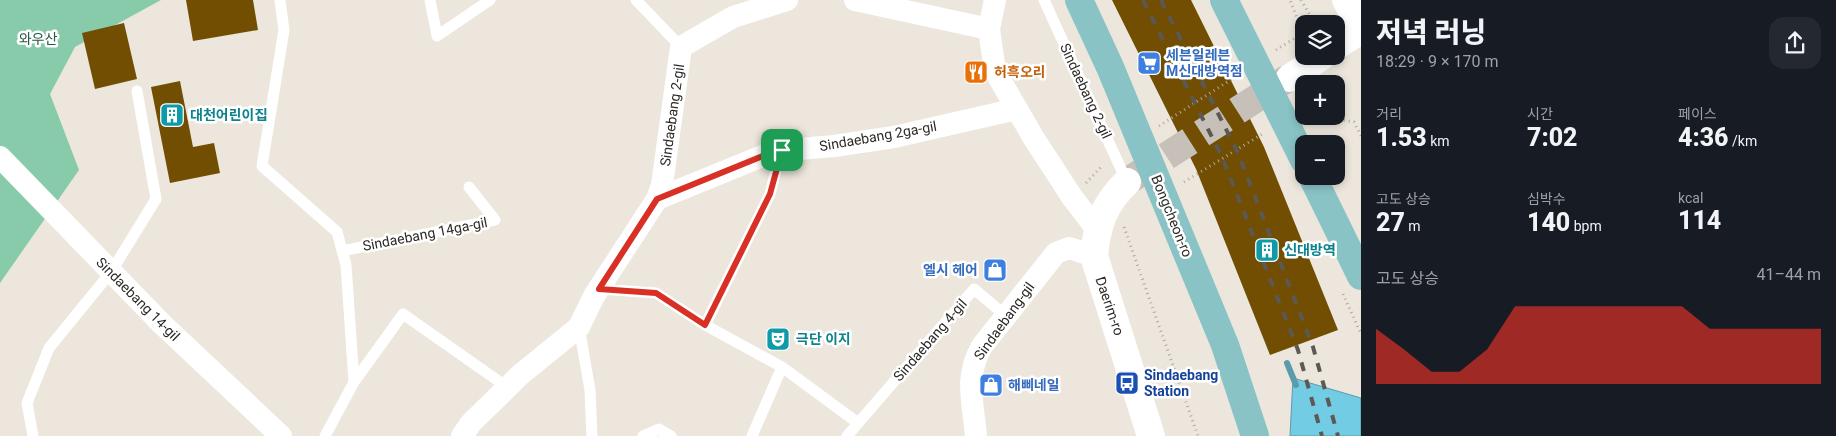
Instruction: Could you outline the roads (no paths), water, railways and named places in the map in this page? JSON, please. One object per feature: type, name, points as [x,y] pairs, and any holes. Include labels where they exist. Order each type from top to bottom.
[{"type":"main road","name":"Bongcheon-ro","points":[[1079,0],[1110,67],[1221,336],[1255,436]]},
{"type":"main road","points":[[1224,0],[1295,142]]},
{"type":"main road","points":[[1345,32],[1356,16]]},
{"type":"main road","points":[[1290,78],[1309,65]]},
{"type":"main road","points":[[1096,244],[1111,197],[1127,182]]},
{"type":"main road","points":[[1316,185],[1361,276]]},
{"type":"main road","name":"Daerim-ro","points":[[1096,244],[1152,436]]},
{"type":"street","name":"Sindaebang 2-gil","points":[[462,436],[470,423],[520,374],[579,327],[599,289],[657,199],[662,185],[681,46],[733,17],[787,0]]},
{"type":"street","points":[[855,0],[989,29]]},
{"type":"street","points":[[995,0],[989,29],[995,71],[1072,197],[1096,244]]},
{"type":"street","name":"Sindaebang 2ga-gil","points":[[657,199],[775,151],[834,146],[894,137],[1017,109]]},
{"type":"street","name":"Sindaebang 14-gil","points":[[0,157],[162,324],[281,436]]},
{"type":"street","name":"Sindaebang-gil","points":[[976,436],[971,381],[973,362],[1006,316],[1056,253],[1069,248],[1096,244]]},
{"type":"lane","name":"Sindaebang 14ga-gil","points":[[280,0],[284,30],[262,166],[337,232],[346,265],[354,382]]},
{"type":"lane","points":[[430,0],[437,36],[490,0]]},
{"type":"lane","points":[[636,0],[681,46]]},
{"type":"lane","name":"Sindaebang 2-gil","points":[[1044,0],[1127,182]]},
{"type":"lane","points":[[33,436],[27,404],[48,348],[111,272],[156,199],[137,91]]},
{"type":"lane","points":[[705,325],[770,194],[782,150]]},
{"type":"lane","name":"Sindaebang 14ga-gil","points":[[342,251],[495,220],[469,187]]},
{"type":"lane","points":[[599,289],[656,293],[705,325],[782,367],[858,423]]},
{"type":"lane","name":"Sindaebang 4-gil","points":[[847,436],[974,289],[1006,316]]},
{"type":"lane","points":[[325,436],[354,382],[403,314],[507,387]]},
{"type":"lane","points":[[579,327],[590,390],[592,436]]},
{"type":"lane","points":[[752,436],[782,367]]},
{"type":"lane","points":[[643,436],[659,429],[671,436]]},
{"type":"water","points":[[1293,378],[1361,398],[1361,436],[1290,436]]},
{"type":"waterway","points":[[1287,363],[1296,385]]},
{"type":"tunnel","points":[[1131,179],[1288,78]]},
{"type":"railway","points":[[1143,0],[1223,159],[1298,350],[1322,436]]},
{"type":"railway","points":[[1161,0],[1238,153],[1313,347],[1338,436]]},
{"type":"place","name":"세븐일레븐 M신대방역점","points":[[1149,63]]},
{"type":"place","name":"허흑오리","points":[[976,72]]},
{"type":"place","name":"대천어린이집","points":[[172,115]]},
{"type":"place","name":"신대방역","points":[[1267,250]]},
{"type":"place","name":"엘시 헤어","points":[[995,270]]},
{"type":"place","name":"극단 이지","points":[[778,339]]},
{"type":"place","name":"Sindaebang Station","points":[[1127,383]]},
{"type":"place","name":"해삐네일","points":[[991,385]]},
{"type":"park label","name":"와우산","points":[[38,39]]}]
